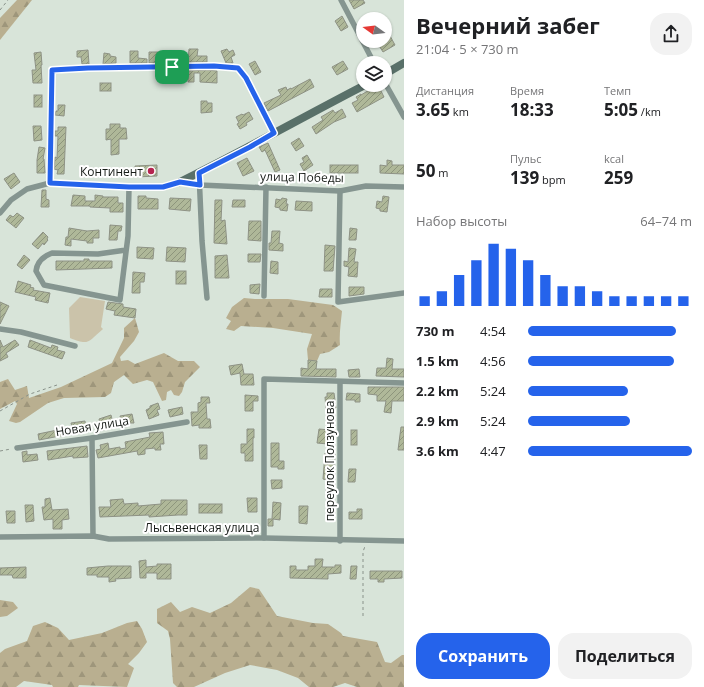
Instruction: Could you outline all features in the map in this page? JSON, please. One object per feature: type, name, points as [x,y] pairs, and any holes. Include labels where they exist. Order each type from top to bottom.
[{"type":"street","points":[[341,0],[370,56]]},
{"type":"street","points":[[392,70],[404,63]]},
{"type":"street","points":[[50,183],[52,70],[206,66],[238,68],[246,78],[274,133]]},
{"type":"street","points":[[180,182],[250,147],[356,90]]},
{"type":"street","points":[[390,92],[404,117]]},
{"type":"street","points":[[199,173],[202,241],[207,298]]},
{"type":"street","name":"улица Победы","points":[[0,213],[12,200],[27,189],[50,183],[129,187],[163,187],[180,182],[200,185],[340,191],[366,186],[404,187]]},
{"type":"street","points":[[126,250],[98,254],[52,253],[45,256],[36,267],[36,271],[44,285],[120,300],[128,236],[129,187]]},
{"type":"street","points":[[264,296],[266,187]]},
{"type":"street","points":[[340,191],[338,302],[404,293]]},
{"type":"street","points":[[0,329],[21,332],[75,346]]},
{"type":"street","points":[[264,538],[264,379],[404,383]]},
{"type":"street","name":"переулок Ползунова","points":[[340,382],[340,541]]},
{"type":"street","name":"Новая улица","points":[[17,448],[92,438],[187,422]]},
{"type":"street","points":[[92,438],[93,536]]},
{"type":"street","name":"Лысьвенская улица","points":[[0,537],[93,536],[109,538],[264,538],[340,541],[404,541]]},
{"type":"path","points":[[0,10],[8,0]]},
{"type":"path","points":[[0,411],[30,394],[56,385]]},
{"type":"path","points":[[0,451],[17,448]]},
{"type":"path","points":[[363,616],[363,552],[368,540]]},
{"type":"shaded area","points":[[80,297],[105,301],[101,327],[103,329],[91,340],[85,342],[70,338],[69,308]]},
{"type":"green space","points":[[17,0],[32,0],[0,40],[0,18]]},
{"type":"green space","points":[[244,298],[288,299],[333,305],[342,311],[340,345],[329,352],[320,354],[317,361],[308,360],[307,349],[312,334],[273,328],[241,326],[234,331],[226,329],[231,321],[226,318],[232,307]]},
{"type":"green space","points":[[135,318],[139,332],[134,341],[120,357],[121,361],[128,360],[135,364],[164,353],[178,361],[194,361],[200,367],[185,382],[179,396],[174,395],[171,390],[167,392],[166,400],[162,401],[153,382],[147,380],[133,384],[124,375],[114,382],[111,393],[105,397],[64,398],[48,403],[20,422],[16,423],[9,421],[17,404],[15,401],[0,409],[0,382],[8,379],[15,390],[27,386],[29,398],[61,387],[112,363],[124,338],[124,328]]},
{"type":"green space","points":[[250,587],[259,589],[277,616],[313,623],[328,624],[343,636],[377,642],[385,662],[391,663],[404,655],[404,687],[357,687],[345,683],[333,687],[309,687],[298,678],[277,670],[250,665],[225,673],[194,687],[177,687],[173,683],[170,639],[168,631],[157,623],[157,609],[171,602],[180,612],[192,607],[210,613],[231,603]]},
{"type":"green space","points":[[0,600],[13,602],[18,608],[7,616],[0,617]]},
{"type":"green space","points":[[137,621],[147,642],[128,664],[134,668],[127,687],[79,685],[78,687],[53,687],[52,685],[24,681],[16,687],[0,687],[0,653],[5,649],[27,641],[33,626],[45,622],[58,628],[69,640],[102,633],[127,623]]},
{"type":"building","points":[[349,0],[363,0],[365,3],[354,9]]},
{"type":"building","points":[[342,16],[348,27],[341,31],[335,21]]},
{"type":"building","points":[[392,40],[395,45],[392,47]]},
{"type":"building","points":[[380,48],[390,48],[383,52]]},
{"type":"building","points":[[189,49],[198,49],[197,56],[207,56],[207,62],[188,62]]},
{"type":"building","points":[[227,49],[229,52],[233,50],[235,55],[231,57],[233,63],[226,63],[221,51]]},
{"type":"building","points":[[88,50],[89,64],[82,64],[81,57],[77,57],[77,51]]},
{"type":"building","points":[[130,51],[138,51],[138,58],[147,59],[147,63],[130,63]]},
{"type":"building","points":[[41,52],[42,83],[33,83],[32,70],[36,70],[34,53]]},
{"type":"building","points":[[149,52],[159,52],[159,56],[179,57],[179,62],[149,63]]},
{"type":"building","points":[[104,53],[116,57],[116,63],[103,64]]},
{"type":"building","points":[[255,61],[261,72],[255,75],[249,64]]},
{"type":"building","points":[[343,61],[348,69],[337,75],[332,67]]},
{"type":"building","points":[[188,71],[217,71],[217,83],[200,82],[200,73],[194,73],[194,82],[188,82]]},
{"type":"building","points":[[162,72],[174,72],[174,80],[163,81]]},
{"type":"building","points":[[310,79],[314,87],[268,111],[264,103],[281,95],[278,90],[286,87],[287,90],[291,89]]},
{"type":"building","points":[[100,83],[111,83],[111,91],[100,91]]},
{"type":"building","points":[[366,92],[382,92],[384,97],[357,112],[352,103],[358,100],[356,97]]},
{"type":"building","points":[[34,95],[42,95],[42,107],[34,107]]},
{"type":"building","points":[[201,101],[212,103],[212,112],[201,113]]},
{"type":"building","points":[[58,105],[65,105],[64,116],[55,115],[56,111],[58,111]]},
{"type":"building","points":[[342,109],[346,117],[334,122],[316,134],[312,127],[323,120],[321,117],[333,110],[335,113]]},
{"type":"building","points":[[249,112],[253,119],[240,129],[237,124],[239,123],[236,117]]},
{"type":"building","points":[[110,124],[120,124],[120,128],[126,128],[127,139],[119,139],[119,154],[111,155],[111,139],[106,140],[106,129],[110,129]]},
{"type":"building","points":[[33,126],[41,126],[42,140],[34,141]]},
{"type":"building","points":[[58,127],[66,127],[64,174],[57,174],[58,170],[54,169],[55,157],[57,158],[58,136],[55,136],[55,131],[58,131]]},
{"type":"building","points":[[299,138],[304,146],[296,151],[291,143]]},
{"type":"building","points":[[268,143],[280,170],[275,172],[265,150],[262,152],[259,147]]},
{"type":"building","points":[[39,147],[45,148],[43,159],[45,173],[37,173]]},
{"type":"building","points":[[307,155],[313,165],[304,171],[300,164],[304,162],[302,158]]},
{"type":"building","points":[[247,158],[254,171],[243,176],[237,163]]},
{"type":"building","points":[[387,160],[392,161],[392,165],[404,165],[404,174],[380,173],[380,165],[387,166]]},
{"type":"building","points":[[157,165],[157,176],[135,177],[135,166]]},
{"type":"building","points":[[330,165],[358,165],[358,173],[330,173]]},
{"type":"building","points":[[14,173],[20,182],[11,189],[4,179]]},
{"type":"building","points":[[42,190],[46,190],[46,199],[49,200],[49,207],[41,207]]},
{"type":"building","points":[[73,195],[85,196],[85,201],[95,201],[95,195],[103,197],[118,197],[118,203],[123,203],[123,212],[110,212],[110,208],[71,206]]},
{"type":"building","points":[[138,196],[158,199],[158,209],[138,209]]},
{"type":"building","points":[[383,196],[389,197],[387,212],[380,211],[380,209],[376,208],[377,201],[382,202]]},
{"type":"building","points":[[170,198],[191,199],[190,211],[169,209]]},
{"type":"building","points":[[282,198],[287,199],[287,211],[280,210],[280,208],[275,207],[276,199],[281,200]]},
{"type":"building","points":[[215,200],[222,200],[221,221],[225,220],[227,244],[214,243]]},
{"type":"building","points":[[233,200],[245,200],[245,207],[232,207]]},
{"type":"building","points":[[296,201],[312,202],[312,211],[295,210]]},
{"type":"building","points":[[17,213],[24,218],[16,228],[6,220],[10,215],[13,217]]},
{"type":"building","points":[[249,221],[261,221],[261,241],[248,240]]},
{"type":"building","points":[[110,225],[122,226],[121,231],[118,231],[117,240],[109,240]]},
{"type":"building","points":[[69,228],[87,231],[99,230],[99,238],[93,238],[93,243],[71,239],[71,246],[65,245]]},
{"type":"building","points":[[350,228],[357,229],[356,240],[349,240]]},
{"type":"building","points":[[272,231],[280,231],[279,243],[283,244],[283,251],[269,250]]},
{"type":"building","points":[[43,232],[48,237],[48,240],[38,249],[32,244]]},
{"type":"building","points":[[325,245],[335,246],[333,271],[324,271]]},
{"type":"building","points":[[137,247],[154,248],[153,259],[137,258]]},
{"type":"building","points":[[167,247],[186,248],[185,262],[166,261]]},
{"type":"building","points":[[349,248],[356,249],[354,262],[358,262],[357,277],[348,276],[349,267],[344,266],[344,261],[348,262]]},
{"type":"building","points":[[248,254],[261,254],[260,262],[248,262]]},
{"type":"building","points":[[24,255],[30,260],[22,269],[17,265]]},
{"type":"building","points":[[227,255],[229,278],[215,278],[215,256]]},
{"type":"building","points":[[84,259],[89,259],[89,261],[112,261],[112,268],[56,270],[56,261],[84,261]]},
{"type":"building","points":[[271,261],[278,262],[278,274],[270,273]]},
{"type":"building","points":[[176,271],[186,271],[186,284],[176,284]]},
{"type":"building","points":[[133,272],[145,273],[144,282],[140,282],[140,293],[132,293]]},
{"type":"building","points":[[18,281],[31,285],[30,287],[34,288],[33,290],[50,293],[48,303],[35,300],[36,297],[15,292]]},
{"type":"building","points":[[260,284],[259,294],[250,293],[250,285]]},
{"type":"building","points":[[349,287],[364,287],[364,294],[349,296]]},
{"type":"building","points":[[320,289],[332,289],[332,297],[319,297]]},
{"type":"building","points":[[0,302],[9,306],[0,324]]},
{"type":"building","points":[[108,302],[123,304],[123,307],[136,309],[135,318],[114,315],[115,311],[106,309]]},
{"type":"building","points":[[0,340],[3,347],[15,340],[19,345],[6,353],[8,357],[0,361]]},
{"type":"building","points":[[30,340],[51,348],[52,345],[58,347],[57,350],[65,352],[62,359],[28,347]]},
{"type":"building","points":[[387,358],[393,359],[392,369],[404,369],[404,377],[376,376],[377,368],[386,368]]},
{"type":"building","points":[[308,360],[317,361],[316,369],[336,369],[336,377],[301,376],[301,368],[308,369]]},
{"type":"building","points":[[242,364],[244,374],[253,374],[254,385],[241,385],[240,373],[231,375],[229,366]]},
{"type":"building","points":[[359,369],[360,377],[349,377],[348,370]]},
{"type":"building","points":[[368,387],[404,387],[404,401],[392,401],[391,413],[384,412],[386,401],[377,401],[377,395],[368,394]]},
{"type":"building","points":[[327,393],[334,393],[336,408],[326,409],[325,397],[327,397]]},
{"type":"building","points":[[347,393],[360,394],[360,402],[355,402],[355,400],[346,400]]},
{"type":"building","points":[[245,395],[258,396],[258,401],[253,401],[253,411],[245,411]]},
{"type":"building","points":[[201,397],[209,397],[210,403],[206,403],[207,419],[210,419],[211,428],[199,428],[199,425],[192,426],[191,412],[198,412],[198,403],[201,402]]},
{"type":"building","points":[[158,403],[160,409],[157,410],[159,415],[149,419],[146,410],[150,408],[150,406]]},
{"type":"building","points":[[182,407],[183,414],[170,417],[168,410]]},
{"type":"building","points":[[132,414],[134,423],[129,423],[129,426],[122,428],[120,416]]},
{"type":"building","points":[[111,415],[114,427],[99,431],[97,424],[100,423],[99,419]]},
{"type":"building","points":[[85,421],[86,431],[39,440],[38,434],[72,427],[71,423]]},
{"type":"building","points":[[401,427],[404,427],[404,450],[398,450]]},
{"type":"building","points":[[247,429],[254,429],[253,461],[245,461],[245,453],[241,453],[241,444],[247,444]]},
{"type":"building","points":[[319,429],[330,430],[328,444],[317,443]]},
{"type":"building","points":[[351,430],[357,430],[357,445],[351,445]]},
{"type":"building","points":[[163,432],[164,444],[160,444],[161,450],[155,450],[155,448],[145,449],[145,454],[138,455],[137,451],[98,458],[96,450],[101,449],[100,445],[108,443],[109,449],[120,447],[120,449],[126,448],[125,442],[150,437],[149,433]]},
{"type":"building","points":[[271,443],[279,443],[279,461],[284,461],[284,469],[271,467]]},
{"type":"building","points":[[199,445],[207,445],[207,459],[200,459]]},
{"type":"building","points":[[87,446],[88,457],[73,458],[73,456],[48,460],[47,451]]},
{"type":"building","points":[[27,451],[27,455],[37,454],[38,460],[23,462],[22,452]]},
{"type":"building","points":[[325,453],[335,454],[333,492],[326,492],[327,480],[323,479]]},
{"type":"building","points":[[349,469],[356,469],[355,482],[348,482]]},
{"type":"building","points":[[271,480],[282,480],[282,488],[272,489]]},
{"type":"building","points":[[50,498],[52,510],[68,509],[69,519],[62,520],[62,529],[53,529],[53,519],[44,520],[42,507],[45,507],[45,499]]},
{"type":"building","points":[[247,498],[257,498],[257,512],[248,512]]},
{"type":"building","points":[[123,499],[124,504],[138,503],[138,506],[161,504],[161,500],[187,500],[187,515],[100,517],[99,507],[111,507],[110,500]]},
{"type":"building","points":[[273,502],[281,503],[280,520],[273,519],[273,526],[268,526],[268,519],[272,519]]},
{"type":"building","points":[[199,504],[222,504],[222,513],[199,513]]},
{"type":"building","points":[[25,505],[33,505],[34,521],[26,522]]},
{"type":"building","points":[[299,506],[308,506],[307,524],[299,523]]},
{"type":"building","points":[[357,509],[362,509],[362,519],[349,519],[349,512],[357,512]]},
{"type":"building","points":[[6,511],[15,511],[15,523],[7,523]]},
{"type":"building","points":[[315,559],[323,559],[322,567],[335,567],[335,565],[341,565],[341,573],[328,574],[328,579],[290,578],[290,566],[296,566],[296,570],[308,570],[308,566],[315,566]]},
{"type":"building","points":[[146,560],[146,567],[157,566],[157,564],[171,564],[171,579],[157,579],[157,573],[146,573],[146,578],[140,578],[139,561]]},
{"type":"building","points":[[131,566],[131,578],[115,579],[116,581],[109,582],[109,577],[87,575],[87,568]]},
{"type":"building","points":[[351,566],[357,566],[356,579],[350,579]]},
{"type":"building","points":[[26,567],[26,578],[13,578],[12,575],[0,575],[0,568]]},
{"type":"building","points":[[370,571],[402,571],[402,578],[384,579],[384,582],[378,582],[378,579],[370,579]]},
{"type":"place","name":"Континент","points":[[151,171]]},
{"type":"route","points":[[214,66],[238,68],[246,78],[274,133],[199,173],[200,185],[180,182],[163,187],[129,187],[50,183],[52,70],[172,67],[214,66]]}]
